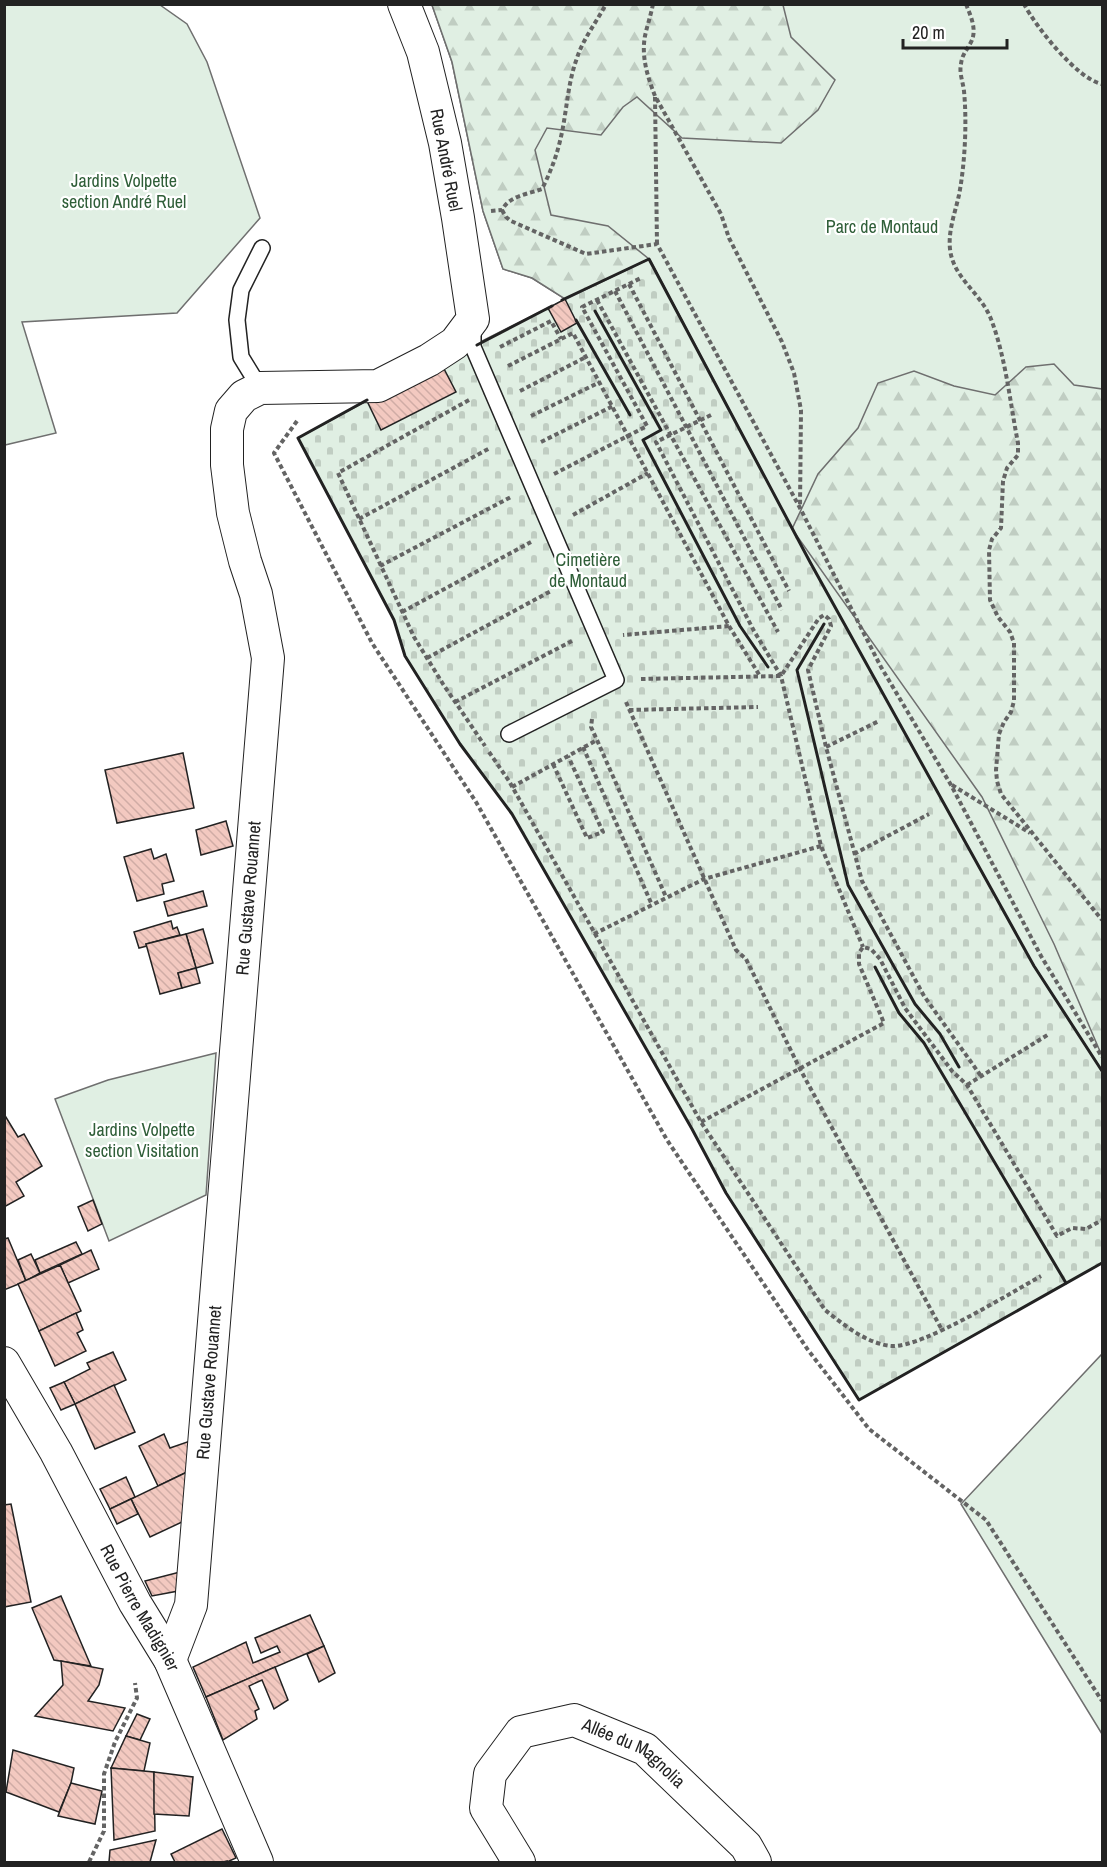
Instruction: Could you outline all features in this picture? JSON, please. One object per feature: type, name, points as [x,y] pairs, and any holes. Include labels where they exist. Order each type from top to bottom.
[{"type":"street","name":"Rue André Ruel","points":[[404,4],[423,52],[445,143],[473,319]]},
{"type":"street","points":[[260,388],[378,386],[429,360],[455,343],[473,319]]},
{"type":"street","name":"Rue Gustave Rouannet","points":[[170,1660],[191,1605],[268,658],[256,594],[233,513],[227,465],[227,429],[231,411],[244,396],[260,388]]},
{"type":"street","name":"Rue Pierre Madignier","points":[[4,1363],[56,1452],[135,1603],[170,1660],[257,1863]]},
{"type":"street","name":"Allée du Magnolia","points":[[519,1863],[486,1808],[490,1774],[521,1732],[574,1720],[645,1749],[746,1846],[755,1863]]},
{"type":"lane","points":[[260,388],[241,357],[237,320],[241,290],[262,248]]},
{"type":"lane","points":[[473,319],[472,347],[616,680],[509,734]]},
{"type":"path","points":[[606,4],[576,58],[560,140],[542,189],[510,200],[502,210],[506,218],[511,221],[586,254],[657,244]]},
{"type":"path","points":[[653,4],[644,43],[645,65],[655,96],[721,214],[729,238],[782,342],[794,373],[801,410],[800,508]]},
{"type":"path","points":[[966,4],[974,30],[960,66],[964,90],[964,152],[959,194],[950,234],[950,250],[959,276],[983,303],[990,319],[1001,355],[1018,443],[1018,455],[1007,468],[1003,481],[1001,528],[992,539],[989,550],[990,600],[1014,643],[1014,701],[1011,712],[999,734],[997,781],[1001,794],[1102,920]]},
{"type":"path","points":[[1024,4],[1036,26],[1058,51],[1091,80],[1102,84]]},
{"type":"path","points":[[655,96],[657,244],[800,508],[881,667],[951,785],[1041,956],[1102,1057]]},
{"type":"path","points":[[380,566],[647,426],[582,307],[641,278]]},
{"type":"path","points":[[628,284],[789,591]]},
{"type":"path","points":[[615,291],[782,610]]},
{"type":"path","points":[[597,300],[778,632]]},
{"type":"path","points":[[478,359],[551,321],[561,339]]},
{"type":"path","points":[[760,676],[729,626],[573,333],[338,473],[402,612],[427,658],[512,787],[701,1122],[825,1310],[849,1329],[873,1341],[892,1346],[905,1345],[942,1330],[1041,1276]]},
{"type":"path","points":[[497,403],[586,357]]},
{"type":"path","points":[[359,519],[600,382]]},
{"type":"path","points":[[518,453],[613,406]]},
{"type":"path","points":[[711,415],[656,442],[754,632],[781,676],[820,846],[863,947]]},
{"type":"path","points":[[306,416],[297,421],[274,453],[372,643],[476,802],[667,1140],[808,1350],[869,1429],[986,1520],[1102,1701]]},
{"type":"path","points":[[402,612],[648,473]]},
{"type":"path","points":[[427,658],[572,579]]},
{"type":"path","points":[[781,676],[819,618],[824,615],[829,619],[831,626],[808,670],[862,881],[924,996],[981,1076]]},
{"type":"path","points":[[455,702],[596,634],[729,626]]},
{"type":"path","points":[[781,676],[616,680],[736,950],[746,959],[800,1069],[942,1330]]},
{"type":"path","points":[[593,691],[591,727],[666,897]]},
{"type":"path","points":[[629,710],[758,707]]},
{"type":"path","points":[[826,747],[879,721]]},
{"type":"path","points":[[512,787],[597,740]]},
{"type":"path","points":[[583,747],[652,905]]},
{"type":"path","points":[[553,764],[587,838],[603,832],[568,756]]},
{"type":"path","points":[[951,785],[1032,835]]},
{"type":"path","points":[[854,854],[929,814]]},
{"type":"path","points":[[594,934],[704,879],[820,846]]},
{"type":"path","points":[[701,1122],[884,1023],[859,964],[859,953],[863,947]]},
{"type":"path","points":[[863,947],[871,949],[880,959],[905,1008],[952,1071],[967,1085],[1057,1236],[1071,1228],[1086,1229],[1102,1220]]},
{"type":"path","points":[[967,1085],[1049,1034]]},
{"type":"path","points":[[89,1863],[104,1831],[104,1774],[114,1742],[137,1698],[135,1683]]},
{"type":"green space","name":"Jardins Volpette section André Ruel","points":[[4,5],[160,5],[187,24],[207,62],[260,218],[177,313],[22,322],[56,433],[5,445]]},
{"type":"green space","name":"Parc de Montaud","points":[[432,5],[1102,5],[1102,1071],[1034,966],[810,562],[650,260],[565,299],[532,278],[503,269],[483,211],[452,62]]},
{"type":"green space","points":[[432,5],[783,5],[791,37],[835,80],[818,110],[781,143],[682,138],[637,97],[623,107],[601,135],[547,128],[535,150],[551,215],[608,226],[649,259],[565,299],[532,278],[503,269],[483,211],[452,62]]},
{"type":"green space","name":"Cimetière de Montaud","points":[[649,259],[810,562],[1034,966],[1102,1071],[1102,1263],[859,1400],[726,1193],[692,1129],[512,814],[460,744],[405,656],[394,620],[298,438],[472,346]]},
{"type":"green space","points":[[1054,364],[1074,385],[1102,389],[1102,1056],[1054,944],[982,797],[792,529],[818,474],[858,428],[878,383],[914,371],[954,386],[995,395],[1026,367]]},
{"type":"green space","name":"Jardins Volpette section Visitation","points":[[216,1053],[206,1195],[109,1241],[55,1099],[108,1080]]},
{"type":"green space","points":[[1102,1354],[1102,1734],[961,1504]]},
{"type":"building","points":[[565,299],[577,323],[561,332],[548,308]]},
{"type":"building","points":[[441,363],[456,392],[381,430],[367,401]]},
{"type":"building","points":[[183,753],[194,808],[117,823],[105,770]]},
{"type":"building","points":[[226,821],[233,846],[201,855],[196,830]]},
{"type":"building","points":[[151,849],[154,859],[166,854],[174,881],[162,884],[164,894],[137,901],[124,857]]},
{"type":"building","points":[[203,891],[207,906],[168,916],[164,902]]},
{"type":"building","points":[[171,921],[173,929],[177,927],[180,935],[139,948],[134,932]]},
{"type":"building","points":[[203,929],[213,963],[196,968],[186,934]]},
{"type":"building","points":[[186,934],[196,968],[178,973],[182,988],[160,994],[146,944]]},
{"type":"building","points":[[196,968],[200,983],[182,988],[178,973]]},
{"type":"building","points":[[4,1114],[18,1137],[24,1134],[42,1166],[16,1182],[24,1196],[4,1207]]},
{"type":"building","points":[[93,1200],[102,1224],[88,1231],[78,1207]]},
{"type":"building","points":[[8,1238],[26,1281],[4,1290],[4,1239]]},
{"type":"building","points":[[76,1242],[82,1254],[40,1273],[35,1260]]},
{"type":"building","points":[[91,1250],[99,1269],[68,1283],[60,1265]]},
{"type":"building","points":[[31,1254],[40,1273],[26,1281],[18,1260]]},
{"type":"building","points":[[60,1265],[81,1311],[39,1331],[18,1284]]},
{"type":"building","points":[[76,1313],[83,1330],[77,1333],[86,1351],[55,1366],[39,1331]]},
{"type":"building","points":[[113,1352],[126,1380],[75,1404],[64,1382],[90,1369],[87,1363]]},
{"type":"building","points":[[64,1382],[75,1404],[61,1410],[50,1388]]},
{"type":"building","points":[[114,1385],[135,1432],[95,1449],[75,1404]]},
{"type":"building","points":[[164,1434],[170,1448],[190,1441],[187,1472],[158,1486],[139,1446]]},
{"type":"building","points":[[187,1472],[182,1522],[150,1537],[131,1499]]},
{"type":"building","points":[[126,1477],[135,1497],[110,1509],[100,1489]]},
{"type":"building","points":[[131,1499],[138,1514],[117,1524],[110,1509]]},
{"type":"building","points":[[11,1504],[31,1602],[4,1607],[4,1505]]},
{"type":"building","points":[[180,1572],[178,1591],[152,1596],[145,1581]]},
{"type":"building","points":[[61,1596],[91,1666],[54,1660],[32,1608]]},
{"type":"building","points":[[310,1615],[324,1646],[206,1697],[193,1667],[246,1642],[253,1663],[280,1652],[277,1646],[261,1653],[255,1638]]},
{"type":"building","points":[[324,1646],[335,1673],[319,1682],[307,1654]]},
{"type":"building","points":[[61,1661],[103,1669],[99,1685],[88,1701],[125,1708],[113,1731],[35,1716],[63,1685]]},
{"type":"building","points":[[275,1667],[288,1700],[274,1709],[262,1680],[249,1686],[259,1709],[255,1711],[257,1719],[223,1740],[206,1697]]},
{"type":"building","points":[[137,1714],[150,1719],[140,1740],[126,1736]]},
{"type":"building","points":[[126,1736],[150,1743],[144,1771],[111,1768]]},
{"type":"building","points":[[13,1750],[74,1768],[71,1783],[59,1812],[6,1792]]},
{"type":"building","points":[[111,1768],[154,1772],[155,1831],[114,1840]]},
{"type":"building","points":[[154,1772],[193,1777],[189,1816],[154,1814]]},
{"type":"building","points":[[71,1783],[102,1791],[95,1824],[58,1816]]},
{"type":"building","points":[[222,1829],[236,1858],[227,1862],[175,1862],[171,1854]]},
{"type":"building","points":[[156,1840],[150,1862],[109,1862],[110,1850]]},
{"type":"wall","points":[[562,300],[649,259],[810,562],[1034,966],[1102,1071]]},
{"type":"wall","points":[[477,345],[552,306]]},
{"type":"wall","points":[[595,311],[661,430],[643,440],[740,626],[768,667]]},
{"type":"wall","points":[[576,320],[630,415]]},
{"type":"wall","points":[[367,400],[298,438],[394,620],[405,656],[460,744],[512,814],[692,1129],[726,1193],[859,1400],[1102,1263]]},
{"type":"wall","points":[[824,624],[797,670],[848,885],[915,1004],[940,1034],[959,1067]]},
{"type":"wall","points":[[875,967],[899,1013],[924,1043],[1066,1283]]}]
